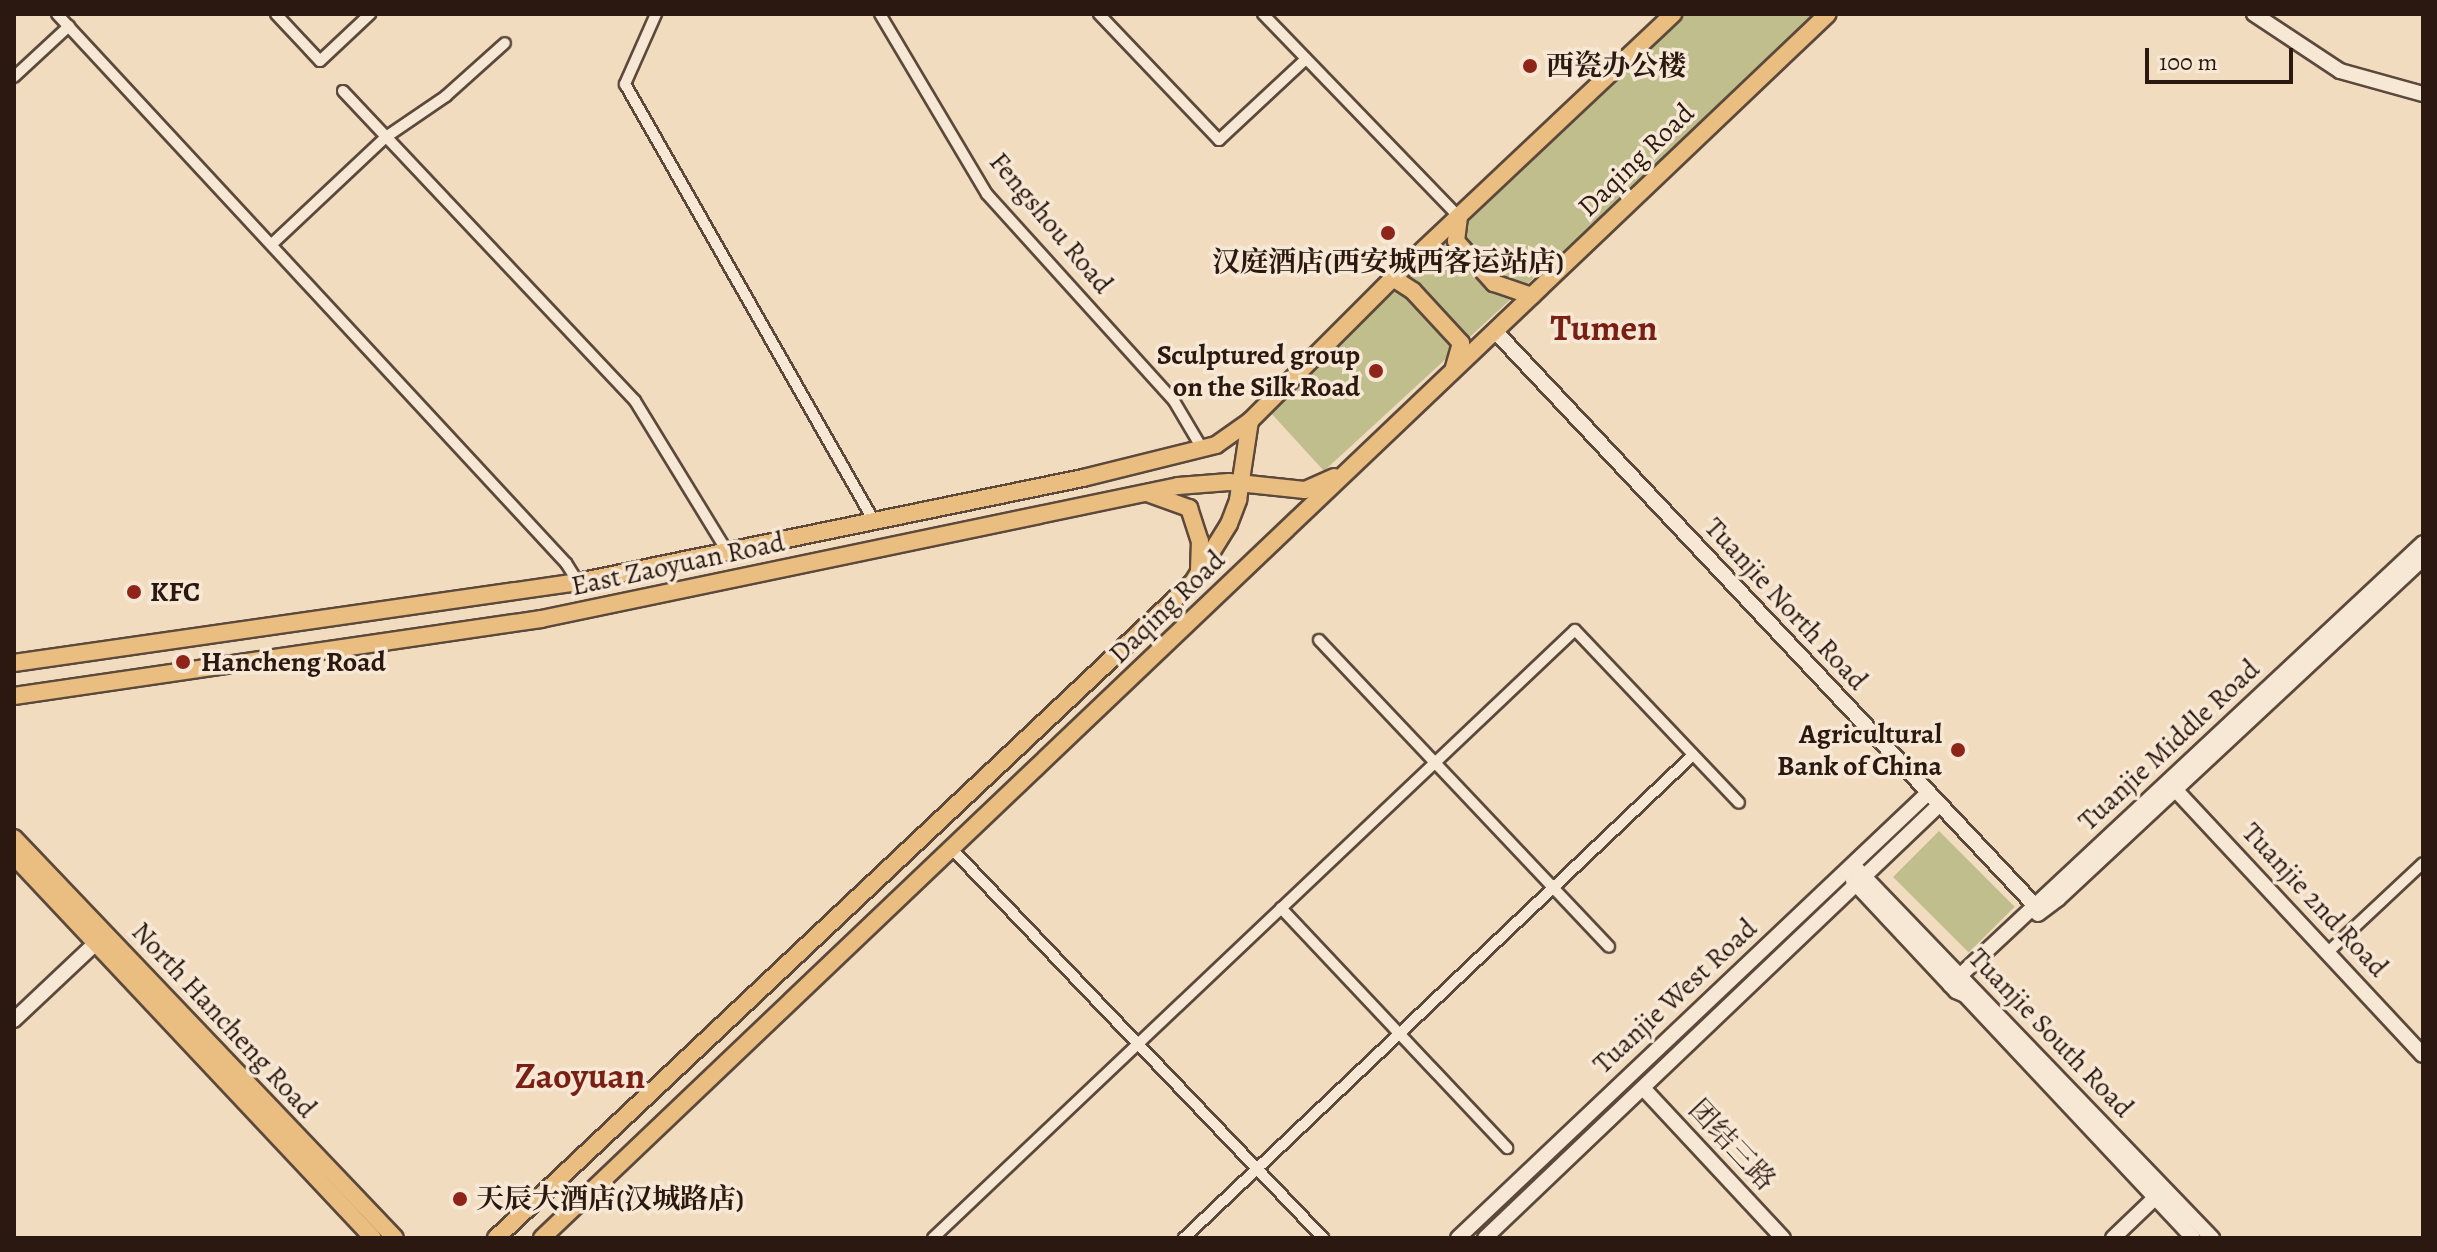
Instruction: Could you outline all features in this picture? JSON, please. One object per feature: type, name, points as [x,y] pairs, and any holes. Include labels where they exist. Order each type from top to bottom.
[{"type":"main road","points":[[1250,421],[1393,278],[1673,14]]},
{"type":"main road","name":"Daqing Road","points":[[542,1238],[1828,14]]},
{"type":"main road","points":[[1459,217],[1456,241],[1494,283],[1532,296]]},
{"type":"main road","points":[[1393,278],[1413,291],[1461,343],[1454,370]]},
{"type":"main road","name":"East Zaoyuan Road","points":[[14,663],[578,582],[1203,450],[1250,421]]},
{"type":"main road","name":"Daqing Road","points":[[496,1238],[1199,574],[1229,524],[1242,484],[1250,421]]},
{"type":"main road","name":"East Zaoyuan Road","points":[[14,696],[541,619],[1178,486],[1242,484],[1305,490],[1347,471]]},
{"type":"main road","points":[[1146,493],[1189,508],[1200,541],[1199,574]]},
{"type":"main road","points":[[1159,614],[1178,633]]},
{"type":"main road","name":"North Hancheng Road","points":[[14,838],[373,1238]]},
{"type":"main road","name":"North Hancheng Road","points":[[14,856],[101,938],[395,1238]]},
{"type":"street","points":[[57,14],[566,563],[578,582]]},
{"type":"street","points":[[276,14],[320,61],[370,14]]},
{"type":"street","points":[[656,14],[625,84],[874,521]]},
{"type":"street","name":"Fengshou Road","points":[[880,14],[987,194],[1174,401],[1203,450]]},
{"type":"street","points":[[1099,14],[1219,140],[1306,59]]},
{"type":"street","points":[[1263,14],[1459,217]]},
{"type":"street","points":[[2254,14],[2340,71],[2423,94]]},
{"type":"street","points":[[14,77],[69,26]]},
{"type":"street","points":[[272,244],[386,137],[446,96],[505,43]]},
{"type":"street","points":[[343,91],[635,401],[727,551]]},
{"type":"street","name":"Tuanjie North Road","points":[[1495,331],[2038,908]]},
{"type":"street","name":"Tuanjie Middle Road","points":[[2172,786],[2423,543]]},
{"type":"street","name":"Tuanjie Middle Road","points":[[1957,983],[2423,559]]},
{"type":"street","points":[[933,1238],[1575,630],[1739,803]]},
{"type":"street","points":[[1319,640],[1609,947]]},
{"type":"street","points":[[1184,1238],[1693,755]]},
{"type":"street","name":"Tuanjie 2nd Road","points":[[2172,786],[2423,1055]]},
{"type":"street","name":"Tuanjie West Road","points":[[1458,1238],[1928,793]]},
{"type":"street","name":"Tuanjie West Road","points":[[1485,1238],[1939,805]]},
{"type":"street","points":[[951,848],[1323,1238]]},
{"type":"street","points":[[2328,952],[2423,863]]},
{"type":"street","name":"Tuanjie South Road","points":[[1848,868],[2160,1193],[2212,1238]]},
{"type":"street","points":[[1281,908],[1507,1148]]},
{"type":"street","points":[[14,1020],[101,938]]},
{"type":"street","name":"团结三路","points":[[1643,1088],[1783,1238]]},
{"type":"street","points":[[2113,1238],[2160,1193]]},
{"type":"street","name":"Tuanjie South Road","points":[[2160,1193],[2193,1238]]},
{"type":"shaded area","points":[[1683,14],[1821,14],[1324,471],[1270,412]]},
{"type":"shaded area","points":[[1939,831],[2015,907],[1969,953],[1893,877]]},
{"type":"place","name":"西瓷办公楼","points":[[1530,66]]},
{"type":"place","name":"汉庭酒店(西安城西客运站店)","points":[[1388,233]]},
{"type":"place","name":"Sculptured group on the Silk Road","points":[[1376,371]]},
{"type":"place","name":"KFC","points":[[134,592]]},
{"type":"place","name":"Hancheng Road","points":[[183,662]]},
{"type":"place","name":"Agricultural Bank of China","points":[[1958,750]]},
{"type":"place","name":"天辰大酒店(汉城路店)","points":[[460,1199]]},
{"type":"district","name":"Tumen","points":[[1604,328]]},
{"type":"district","name":"Zaoyuan","points":[[580,1076]]}]
